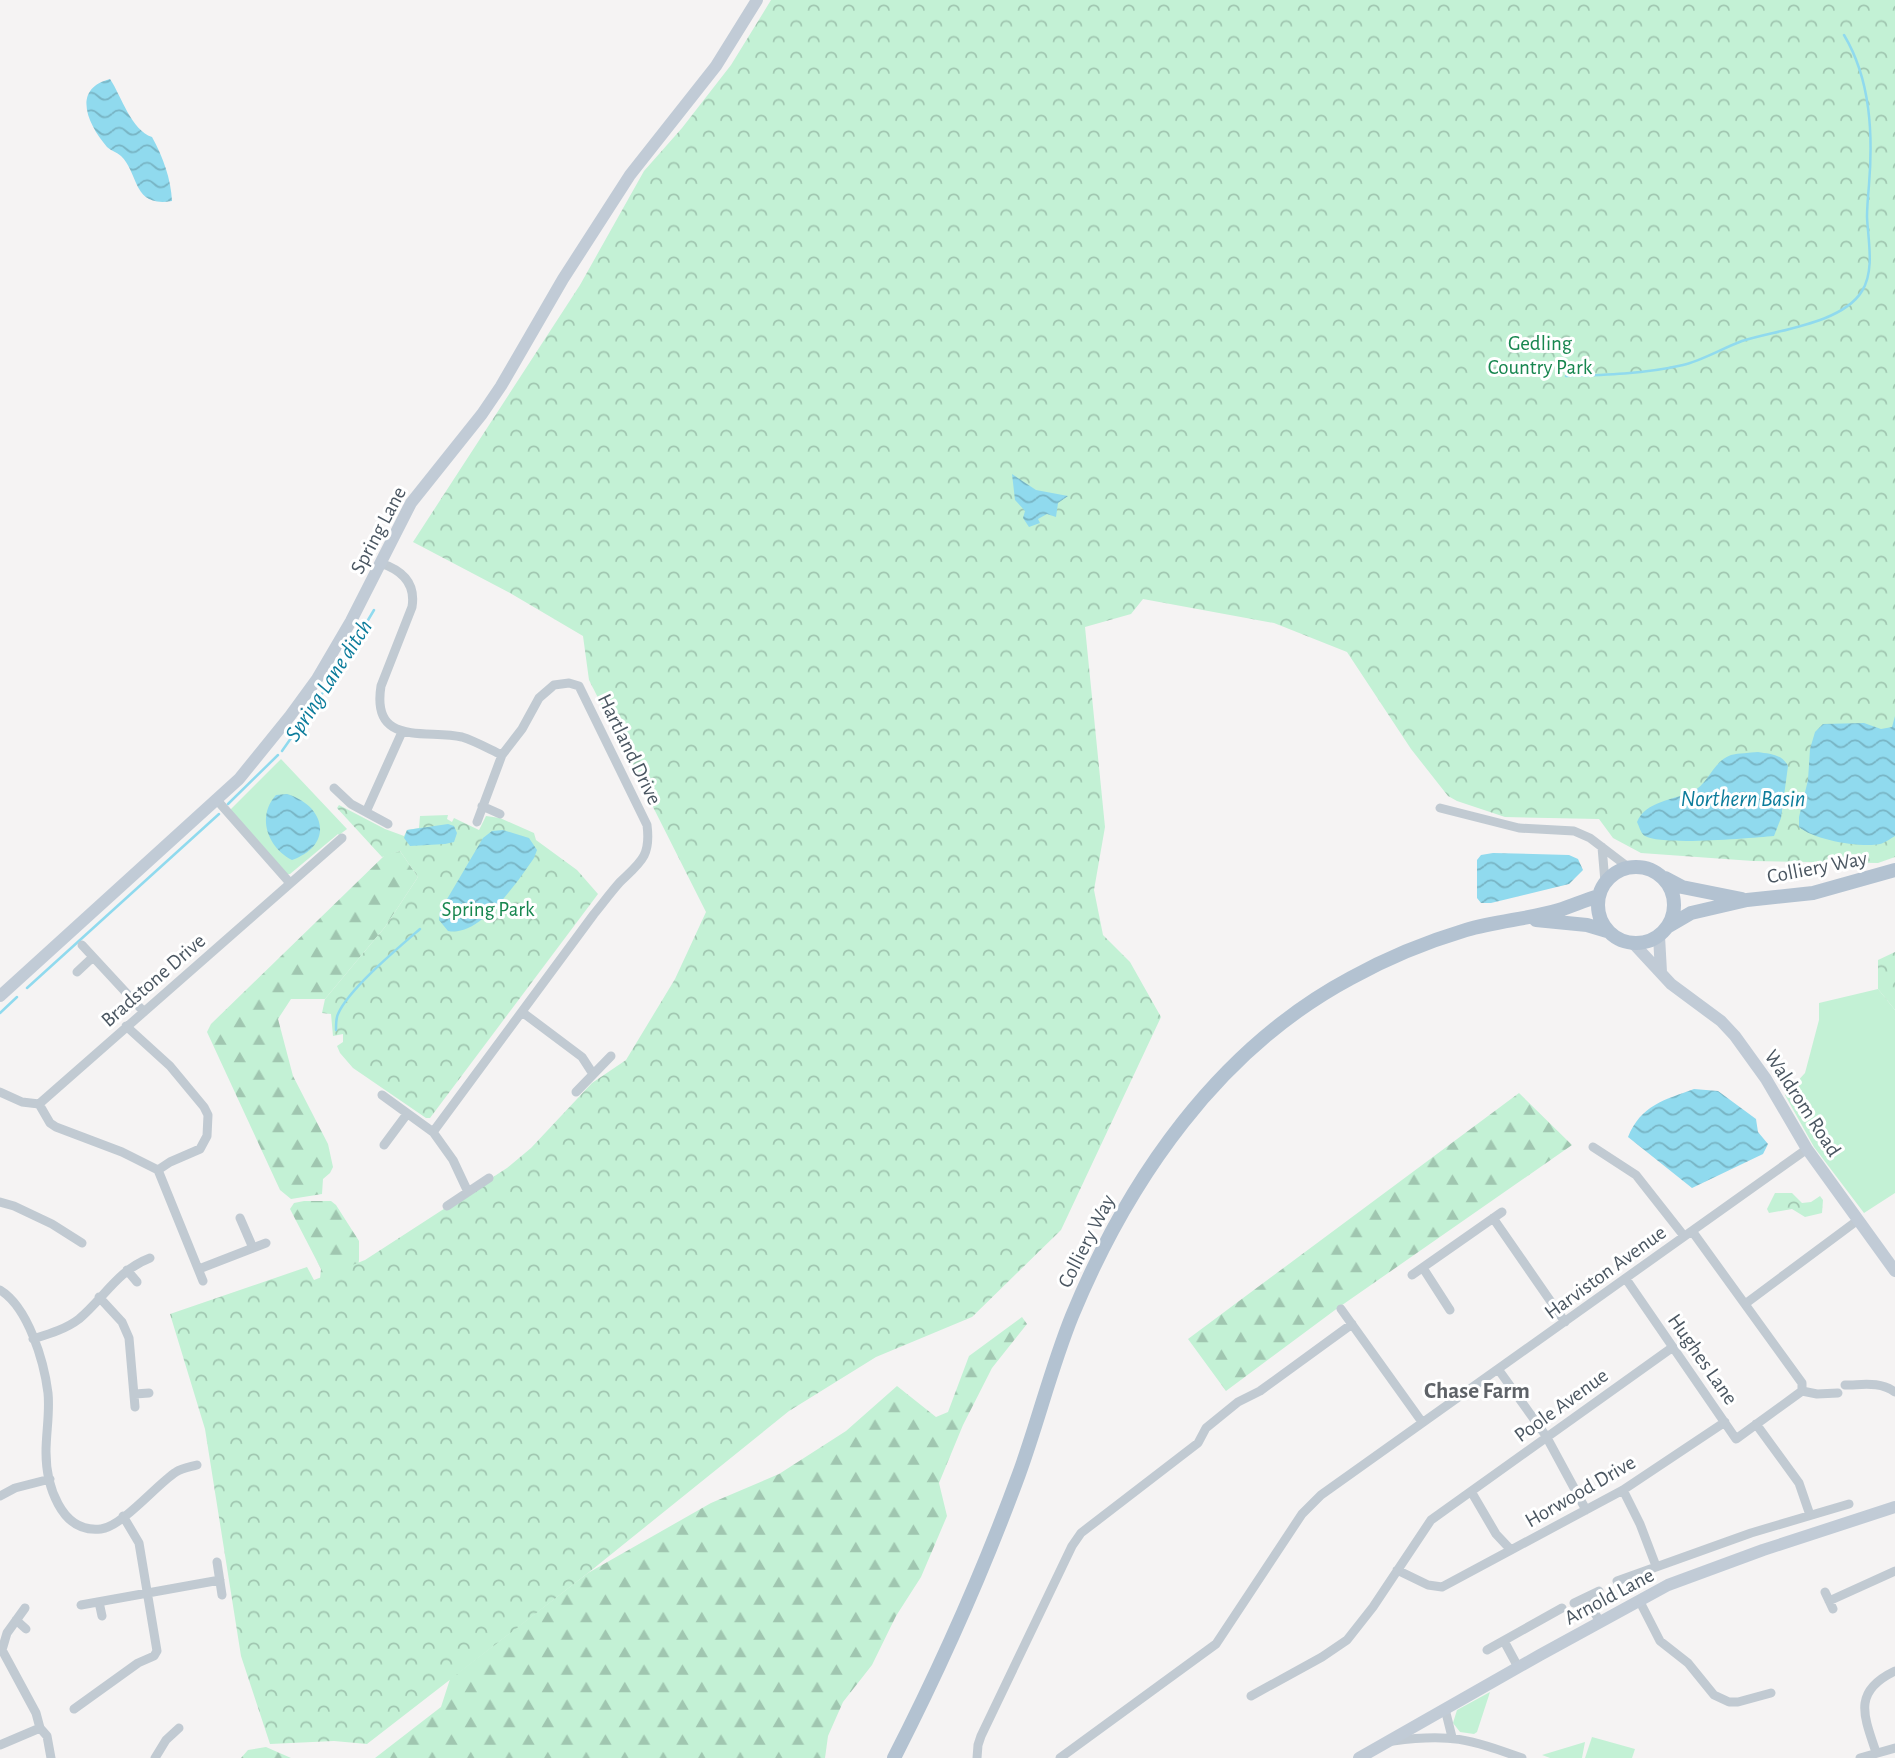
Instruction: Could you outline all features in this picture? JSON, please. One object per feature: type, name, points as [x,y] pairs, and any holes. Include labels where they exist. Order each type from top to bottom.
[{"type":"main road","points":[[1628,867],[1643,867],[1659,875],[1673,896],[1673,915],[1663,931],[1648,942],[1633,943],[1615,938],[1607,930],[1598,911],[1598,896],[1605,882],[1616,872],[1628,867]]},
{"type":"main road","name":"Colliery Way","points":[[1663,931],[1691,913],[1747,900],[1813,893],[1895,870]]},
{"type":"main road","name":"Colliery Way","points":[[1659,875],[1682,887],[1747,900]]},
{"type":"main road","name":"Colliery Way","points":[[894,1758],[931,1685],[990,1551],[1082,1294],[1138,1185],[1202,1098],[1258,1042],[1315,999],[1382,962],[1468,929],[1559,910],[1598,896]]},
{"type":"main road","name":"Colliery Way","points":[[1517,918],[1587,925],[1607,930]]},
{"type":"street","name":"Spring Lane","points":[[0,996],[239,779],[279,730],[317,679],[352,621],[411,503],[468,433],[501,386],[563,279],[630,175],[716,66],[757,0]]},
{"type":"street","points":[[380,563],[402,573],[413,591],[412,607],[381,686],[379,697],[384,715],[389,723],[402,732],[461,737],[502,755],[477,822]]},
{"type":"street","name":"Hartland Drive","points":[[433,1132],[602,904],[618,884],[641,863],[650,844],[647,825],[579,686],[569,683],[554,685],[540,698],[522,729],[502,755]]},
{"type":"street","points":[[366,812],[402,732]]},
{"type":"street","points":[[334,788],[351,804],[388,824]]},
{"type":"street","points":[[216,799],[290,883]]},
{"type":"street","points":[[482,806],[500,814]]},
{"type":"street","points":[[1440,808],[1519,828],[1574,831],[1590,838],[1628,867]]},
{"type":"street","name":"Bradstone Drive","points":[[39,1104],[342,838]]},
{"type":"street","points":[[1602,847],[1605,882]]},
{"type":"street","points":[[1661,972],[1663,931]]},
{"type":"street","name":"Waldrom Road","points":[[1633,943],[1681,994],[1721,1021],[1735,1036],[1766,1079],[1807,1149],[1893,1265]]},
{"type":"street","points":[[82,945],[144,1012]]},
{"type":"street","points":[[77,972],[93,957]]},
{"type":"street","points":[[522,1012],[582,1056],[593,1074]]},
{"type":"street","points":[[127,1026],[170,1066],[208,1115],[207,1136],[200,1149],[158,1170]]},
{"type":"street","points":[[576,1092],[611,1056]]},
{"type":"street","points":[[0,1092],[22,1101],[39,1104],[50,1123],[56,1127],[122,1152],[158,1170],[203,1281]]},
{"type":"street","points":[[382,1096],[433,1132],[453,1160],[468,1192]]},
{"type":"street","points":[[384,1145],[407,1114]]},
{"type":"street","points":[[1593,1147],[1636,1175],[1688,1234],[1745,1304],[1802,1383],[1802,1391]]},
{"type":"street","name":"Harviston Avenue","points":[[1060,1758],[1216,1644],[1308,1507],[1321,1494],[1807,1149]]},
{"type":"street","points":[[447,1206],[489,1178]]},
{"type":"street","points":[[0,1202],[52,1224],[75,1243]]},
{"type":"street","points":[[1412,1275],[1502,1212]]},
{"type":"street","points":[[240,1218],[253,1248]]},
{"type":"street","points":[[1493,1218],[1565,1322]]},
{"type":"street","points":[[1745,1304],[1858,1220]]},
{"type":"street","points":[[199,1269],[267,1243]]},
{"type":"street","points":[[33,1339],[73,1323],[127,1270],[150,1258]]},
{"type":"street","points":[[1423,1268],[1450,1310]]},
{"type":"street","points":[[127,1270],[137,1282]]},
{"type":"street","name":"Hughes Lane","points":[[1626,1279],[1737,1439],[1756,1424]]},
{"type":"street","points":[[0,1290],[19,1307],[30,1326],[48,1393],[46,1453],[50,1479],[61,1510],[74,1522],[98,1529],[111,1525],[177,1471],[197,1465]]},
{"type":"street","points":[[99,1297],[122,1322],[129,1338],[135,1407]]},
{"type":"street","points":[[1341,1309],[1422,1422]]},
{"type":"street","points":[[977,1758],[978,1745],[986,1726],[1067,1555],[1081,1533],[1198,1443],[1206,1428],[1238,1402],[1260,1391],[1352,1324]]},
{"type":"street","name":"Poole Avenue","points":[[1251,1696],[1347,1640],[1431,1520],[1673,1347]]},
{"type":"street","points":[[1498,1369],[1546,1436],[1586,1510]]},
{"type":"street","points":[[1845,1385],[1876,1384],[1887,1386],[1895,1392]]},
{"type":"street","points":[[1810,1515],[1799,1483],[1756,1424],[1802,1391],[1817,1394],[1838,1393]]},
{"type":"street","points":[[135,1394],[149,1393]]},
{"type":"street","name":"Horwood Drive","points":[[1472,1493],[1496,1534],[1511,1550],[1623,1490],[1725,1422]]},
{"type":"street","points":[[170,1462],[177,1471]]},
{"type":"street","points":[[0,1496],[15,1488],[50,1479]]},
{"type":"street","points":[[1623,1490],[1656,1566]]},
{"type":"street","points":[[1617,1581],[1751,1533],[1849,1504]]},
{"type":"street","name":"Arnold Lane","points":[[1359,1758],[1668,1585],[1763,1550],[1895,1507]]},
{"type":"street","points":[[74,1709],[138,1663],[154,1656],[157,1651],[139,1543],[123,1516]]},
{"type":"street","points":[[1397,1570],[1428,1586],[1442,1587],[1511,1550]]},
{"type":"street","points":[[218,1562],[222,1595]]},
{"type":"street","points":[[1825,1592],[1831,1605],[1895,1571]]},
{"type":"street","points":[[82,1605],[220,1580]]},
{"type":"street","points":[[1574,1603],[1599,1591]]},
{"type":"street","points":[[1586,1598],[1600,1622]]},
{"type":"street","points":[[1639,1600],[1660,1642],[1688,1663],[1714,1695],[1729,1702],[1738,1702],[1771,1693]]},
{"type":"street","points":[[99,1602],[102,1616]]},
{"type":"street","points":[[25,1608],[4,1638],[2,1650],[36,1713],[40,1728],[47,1736],[51,1758]]},
{"type":"street","points":[[1487,1650],[1562,1608]]},
{"type":"street","points":[[16,1620],[26,1629]]},
{"type":"street","points":[[1504,1641],[1518,1667]]},
{"type":"street","points":[[1876,1752],[1864,1711],[1865,1700],[1873,1684],[1895,1671]]},
{"type":"street","points":[[90,1680],[97,1691]]},
{"type":"street","points":[[1445,1709],[1452,1737]]},
{"type":"street","points":[[0,1745],[40,1728]]},
{"type":"street","points":[[155,1758],[166,1740],[178,1728]]},
{"type":"street","points":[[157,1734],[166,1740]]},
{"type":"street","points":[[1387,1742],[1421,1737],[1452,1737],[1522,1758]]},
{"type":"street","points":[[1860,1758],[1895,1748]]},
{"type":"green space","name":"Gedling Country Park","points":[[771,0],[1895,0],[1895,857],[1878,863],[1753,861],[1641,853],[1613,838],[1599,819],[1505,817],[1448,796],[1411,749],[1347,652],[1274,623],[1143,599],[1131,614],[1085,627],[1105,827],[1094,890],[1103,935],[1130,962],[1161,1017],[1061,1230],[972,1317],[876,1357],[789,1411],[588,1573],[367,1744],[334,1741],[270,1744],[241,1656],[205,1429],[170,1314],[307,1267],[314,1280],[365,1260],[507,1168],[531,1148],[592,1083],[626,1060],[675,979],[706,912],[589,680],[583,636],[510,593],[413,542],[580,285],[644,171],[731,65]]},
{"type":"green space","points":[[281,759],[347,829],[290,874],[287,874],[230,810]]},
{"type":"green space","name":"Spring Park","points":[[339,805],[404,836],[407,830],[419,828],[420,816],[448,815],[447,819],[452,822],[454,818],[479,830],[486,816],[500,818],[534,833],[536,840],[577,870],[598,894],[430,1118],[426,1118],[353,1068],[337,1046],[343,1042],[343,1034],[333,1036],[331,1014],[322,1013],[325,999],[385,927],[418,877],[400,851],[382,857],[337,808]]},
{"type":"green space","points":[[400,851],[418,877],[385,927],[325,999],[291,999],[278,1019],[293,1076],[328,1144],[333,1167],[323,1179],[322,1194],[291,1199],[280,1190],[207,1032],[211,1024],[385,855]]},
{"type":"green space","points":[[1895,952],[1895,1010],[1878,989],[1878,960]]},
{"type":"green space","points":[[1878,989],[1895,1010],[1895,1193],[1864,1213],[1814,1147],[1785,1095],[1805,1073],[1819,1020],[1819,1003]]},
{"type":"green space","points":[[1519,1093],[1572,1145],[1335,1310],[1226,1391],[1188,1339]]},
{"type":"green space","points":[[1775,1193],[1792,1193],[1802,1203],[1811,1202],[1820,1196],[1823,1200],[1822,1213],[1805,1217],[1792,1209],[1769,1213],[1767,1209]]},
{"type":"green space","points":[[331,1201],[359,1241],[357,1275],[322,1321],[314,1281],[320,1279],[321,1269],[290,1209],[294,1203]]},
{"type":"green space","points":[[1022,1317],[1027,1324],[992,1368],[963,1425],[939,1483],[947,1516],[921,1577],[896,1616],[872,1665],[843,1702],[828,1736],[825,1758],[375,1758],[441,1707],[450,1679],[588,1573],[711,1503],[779,1474],[846,1431],[897,1386],[936,1417],[948,1412],[969,1356]]},
{"type":"green space","points":[[1490,1692],[1477,1732],[1460,1732],[1453,1723],[1457,1710]]},
{"type":"green space","points":[[1592,1737],[1635,1749],[1632,1758],[1585,1758]]},
{"type":"green space","points":[[1585,1742],[1582,1758],[1550,1758],[1542,1755]]},
{"type":"green space","points":[[266,1747],[291,1758],[241,1758],[248,1750]]},
{"type":"water","points":[[110,79],[138,128],[152,137],[168,176],[172,201],[159,202],[143,194],[127,163],[107,147],[94,128],[89,118],[87,99],[90,91],[98,84]]},
{"type":"water","points":[[1012,474],[1036,490],[1068,496],[1058,503],[1056,517],[1047,514],[1038,519],[1040,523],[1029,527],[1023,518],[1025,511],[1015,500]]},
{"type":"water","points":[[1895,716],[1895,836],[1880,844],[1850,844],[1815,836],[1799,827],[1808,780],[1810,749],[1815,732],[1823,724],[1864,723],[1881,729],[1892,727]]},
{"type":"water","name":"Northern Basin","points":[[1758,752],[1779,757],[1788,766],[1781,818],[1774,836],[1687,841],[1654,839],[1642,834],[1637,822],[1653,805],[1692,792],[1703,784],[1725,758],[1734,754]]},
{"type":"water","points":[[287,794],[310,807],[320,826],[314,845],[292,860],[271,840],[266,822],[270,804],[276,795]]},
{"type":"water","points":[[448,824],[454,826],[457,833],[454,842],[410,846],[404,838],[407,830]]},
{"type":"water","points":[[503,830],[529,838],[537,850],[534,858],[508,893],[485,917],[460,931],[448,931],[439,920],[440,911],[483,838],[492,831]]},
{"type":"water","points":[[1481,855],[1569,855],[1578,859],[1583,870],[1569,884],[1491,903],[1481,903],[1477,898],[1477,860]]},
{"type":"water","points":[[1694,1089],[1718,1091],[1756,1119],[1758,1132],[1768,1144],[1763,1154],[1692,1188],[1628,1137],[1633,1126],[1655,1105]]},
{"type":"waterway","points":[[1566,376],[1639,372],[1690,363],[1742,341],[1824,318],[1840,311],[1862,291],[1870,264],[1867,217],[1870,127],[1860,70],[1844,35]]},
{"type":"waterway","name":"Spring Lane ditch","points":[[282,751],[336,674],[374,610]]},
{"type":"waterway","points":[[228,804],[278,755]]},
{"type":"waterway","points":[[27,988],[219,814]]},
{"type":"waterway","points":[[336,1030],[338,1014],[352,993],[420,929]]},
{"type":"waterway","points":[[0,1013],[17,997]]},
{"type":"district","name":"Chase Farm","points":[[1477,1390]]}]
